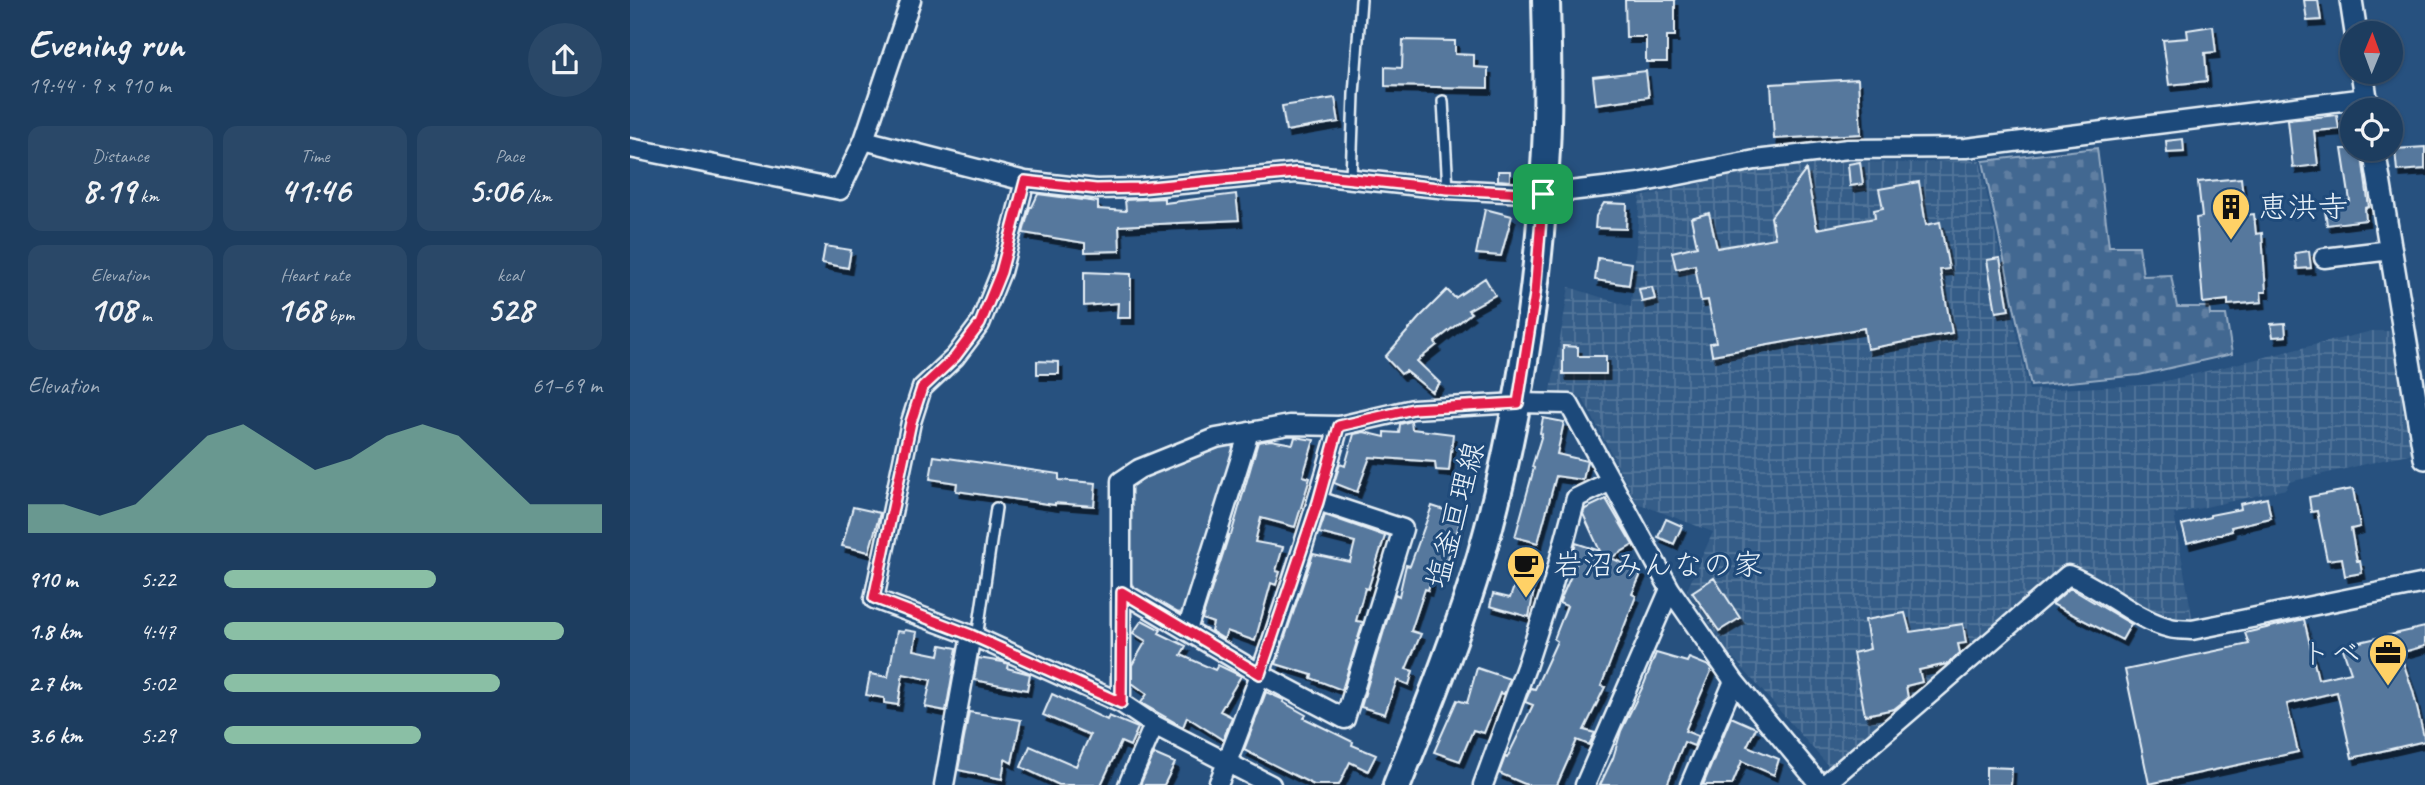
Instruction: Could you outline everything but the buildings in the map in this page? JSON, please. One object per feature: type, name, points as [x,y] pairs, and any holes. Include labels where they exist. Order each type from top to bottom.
[{"type":"main road","name":"塩釜亘理線","points":[[1397,785],[1447,661],[1476,572],[1518,403],[1535,294],[1543,194],[1546,146],[1546,0]]},
{"type":"street","points":[[630,148],[840,190],[864,140],[911,0]]},
{"type":"street","points":[[2351,0],[2354,21]]},
{"type":"street","points":[[864,140],[1025,181],[1107,189],[1296,173],[1448,189],[1543,194],[1639,183],[1755,160],[1848,149],[1966,148],[2340,107]]},
{"type":"street","points":[[2376,161],[2419,381],[2425,458]]},
{"type":"street","points":[[1025,181],[1001,272],[980,324],[955,357],[922,388],[911,422],[874,598],[974,636],[1121,703],[1154,725],[1271,785]]},
{"type":"street","points":[[2324,258],[2392,250]]},
{"type":"street","points":[[1121,703],[1121,481],[1139,469],[1216,438],[1289,425],[1339,426],[1413,409],[1518,403],[1569,404],[1670,589],[1734,681],[1822,785],[2068,575],[2085,582],[2147,619],[2170,628],[2192,630],[2425,583]]},
{"type":"street","points":[[1218,785],[1260,674],[1318,502],[1339,426]]},
{"type":"street","points":[[1187,630],[1249,432]]},
{"type":"street","points":[[1483,785],[1553,584],[1576,498],[1611,481]]},
{"type":"street","points":[[1122,592],[1260,674],[1345,719],[1403,529],[1318,502]]},
{"type":"street","points":[[1585,785],[1670,589]]},
{"type":"street","points":[[944,785],[974,636]]},
{"type":"street","points":[[1689,785],[1734,681]]},
{"type":"street","points":[[1128,785],[1154,725]]},
{"type":"lane","points":[[1351,178],[1353,94],[1362,0]]},
{"type":"lane","points":[[1443,101],[1448,189]]},
{"type":"lane","points":[[974,636],[996,508]]},
{"type":"shaded area","points":[[1829,161],[1913,163],[1980,161],[2029,390],[2149,385],[2372,331],[2392,331],[2413,453],[2289,482],[2286,489],[2174,514],[2193,622],[2179,624],[2161,617],[2067,568],[1831,769],[1729,653],[1687,590],[1713,532],[1637,503],[1583,399],[1551,391],[1569,287],[1631,307],[1640,197],[1772,167]]},
{"type":"green space","points":[[2097,148],[2109,246],[2139,246],[2143,276],[2171,275],[2177,307],[2209,307],[2210,315],[2226,315],[2232,354],[2139,375],[2031,386],[1983,161]]},
{"type":"green space","points":[[1229,444],[1235,450],[1188,610],[1172,614],[1137,591],[1129,580],[1130,484],[1173,463]]},
{"type":"place","name":"恵洪寺","points":[[2231,241]]},
{"type":"place","name":"岩沼みんなの家","points":[[1526,599]]},
{"type":"place","name":"トベ","points":[[2388,687]]},
{"type":"route","points":[[1296,173],[1448,189],[1543,194],[1535,294],[1518,403],[1413,409],[1339,426],[1318,502],[1260,674],[1122,592],[1121,703],[971,635],[874,598],[911,422],[922,388],[955,357],[980,324],[1001,272],[1025,181],[1096,189],[1140,188],[1296,173]]}]
